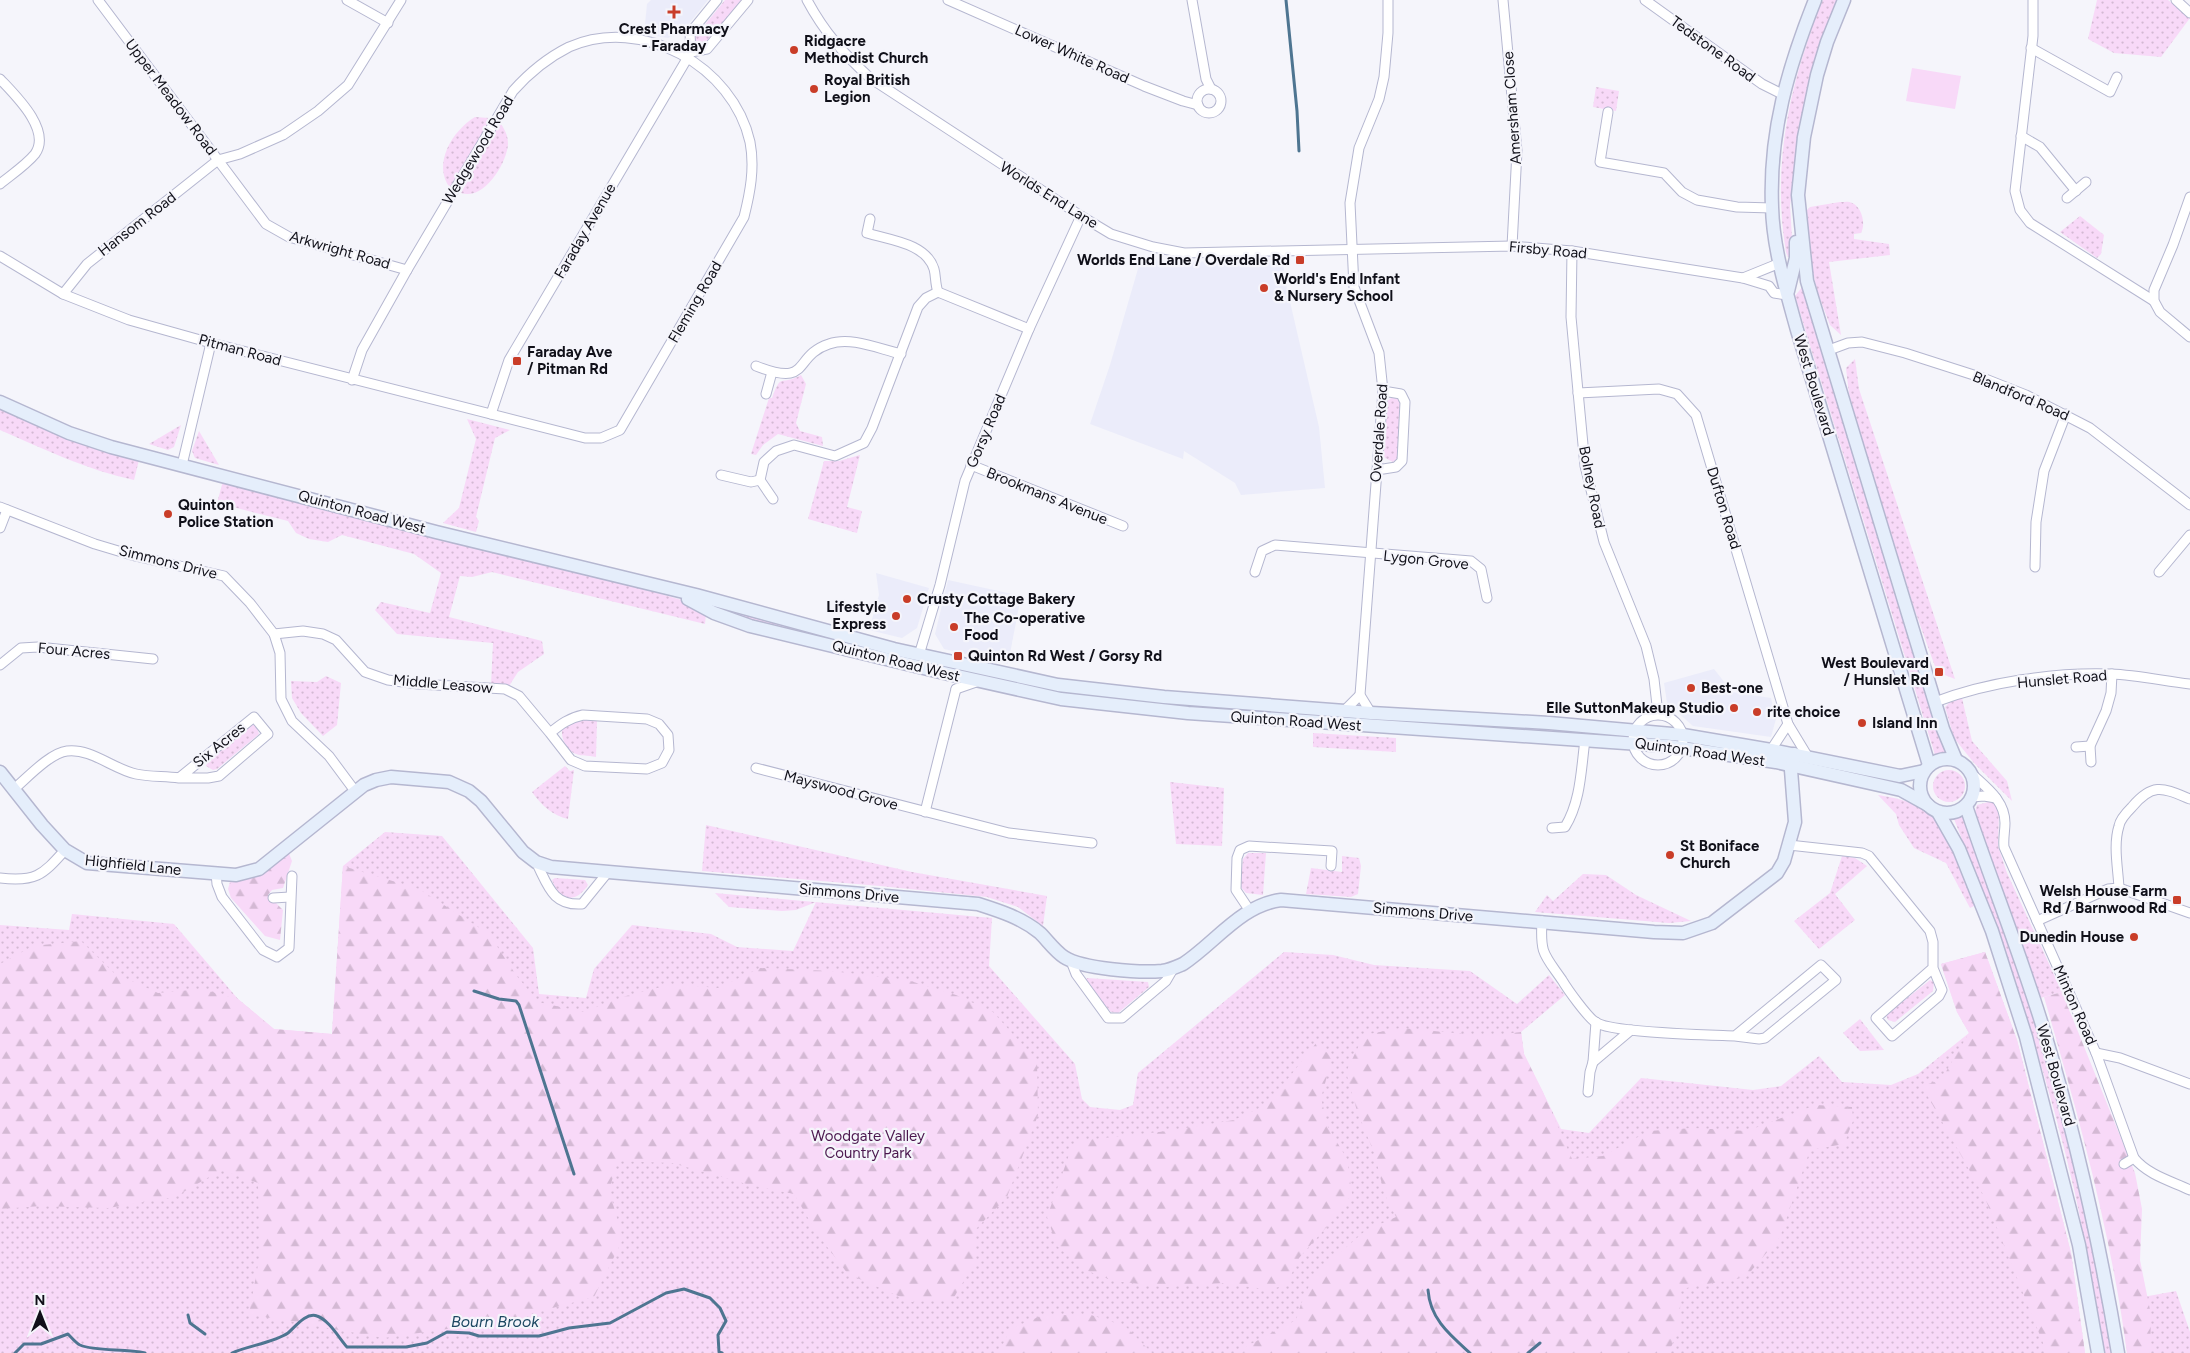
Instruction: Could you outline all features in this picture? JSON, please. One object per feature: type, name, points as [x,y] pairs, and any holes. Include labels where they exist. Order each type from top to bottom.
[{"type":"street","name":"Upper Meadow Road","points":[[98,0],[218,160],[240,154],[283,134],[318,111],[348,85],[401,0]]},
{"type":"street","points":[[347,0],[388,23]]},
{"type":"street","name":"Faraday Avenue","points":[[491,414],[509,360],[689,54],[690,33],[717,0]]},
{"type":"street","points":[[689,54],[707,49],[748,0]]},
{"type":"street","name":"Worlds End Lane","points":[[807,0],[819,22],[842,53],[870,78],[1081,216],[1112,234],[1160,249],[1184,253],[1351,249]]},
{"type":"street","name":"Lower White Road","points":[[948,0],[1144,86],[1183,102],[1198,105]]},
{"type":"street","points":[[1192,0],[1206,79],[1211,89],[1220,96],[1220,108],[1209,114],[1202,111],[1198,105],[1200,93],[1211,89]]},
{"type":"street","name":"Overdale Road","points":[[1360,695],[1369,554],[1383,391],[1379,353],[1354,287],[1350,203],[1354,168],[1359,148],[1380,99],[1388,33],[1388,0]]},
{"type":"street","name":"Amersham Close","points":[[1503,0],[1517,151],[1512,246]]},
{"type":"street","name":"Tedstone Road","points":[[1646,0],[1762,84],[1782,94]]},
{"type":"street","name":"West Boulevard","points":[[1815,0],[1782,94],[1775,142],[1772,208],[1780,263],[1787,295],[1927,768]]},
{"type":"street","name":"West Boulevard","points":[[1844,0],[1827,42],[1809,107],[1804,137],[1798,195],[1807,281],[1943,729],[1956,760]]},
{"type":"street","points":[[2033,0],[2034,27],[2015,191],[2020,210],[2030,223],[2076,250],[2154,302],[2160,312],[2190,337]]},
{"type":"street","points":[[2176,0],[2190,12]]},
{"type":"street","name":"Wedgewood Road","points":[[352,380],[362,350],[407,270],[513,91],[530,73],[546,60],[570,47],[598,39],[626,38],[651,42],[689,54]]},
{"type":"street","points":[[2031,48],[2110,92],[2117,78]]},
{"type":"street","name":"Fleming Road","points":[[491,414],[585,438],[601,438],[620,430],[744,217],[751,187],[752,162],[744,123],[717,81],[689,54]]},
{"type":"street","points":[[0,79],[25,108],[37,126],[40,140],[35,153],[0,184]]},
{"type":"street","points":[[1608,112],[1600,162],[1664,173],[1682,192],[1697,200],[1737,207],[1772,208]]},
{"type":"street","points":[[2021,136],[2040,147],[2076,191]]},
{"type":"street","name":"Arkwright Road","points":[[218,160],[266,224],[289,237],[407,270]]},
{"type":"street","name":"Hansom Road","points":[[63,294],[86,264],[218,160]]},
{"type":"street","points":[[2067,198],[2086,182]]},
{"type":"street","points":[[1787,295],[1796,258],[1795,218],[1798,195]]},
{"type":"street","points":[[2154,302],[2154,290],[2174,244],[2190,198]]},
{"type":"street","name":"Gorsy Road","points":[[919,655],[940,585],[965,481],[1029,329],[1081,216]]},
{"type":"street","points":[[870,219],[867,233],[919,249],[929,259],[934,269],[938,292]]},
{"type":"street","name":"Firsby Road","points":[[1351,249],[1512,246],[1572,251],[1743,278],[1769,286],[1774,292],[1787,295]]},
{"type":"street","name":"Bolney Road","points":[[1572,251],[1571,317],[1585,466],[1594,510],[1604,542],[1646,646],[1654,679],[1658,714]]},
{"type":"street","name":"Pitman Road","points":[[0,256],[63,294],[129,320],[352,380],[491,414]]},
{"type":"street","points":[[1780,263],[1807,281]]},
{"type":"street","name":"Firsby Road","points":[[1743,278],[1780,263]]},
{"type":"street","points":[[1767,269],[1769,286]]},
{"type":"street","points":[[773,499],[760,480],[764,462],[776,451],[794,445],[835,456],[864,443],[872,428],[918,307],[926,298],[938,292],[1029,329]]},
{"type":"street","points":[[756,366],[772,372],[791,374],[802,368],[817,349],[830,343],[846,341],[901,354]]},
{"type":"street","name":"Blandford Road","points":[[1829,350],[1848,343],[1862,342],[1905,353],[2026,394],[2090,428],[2190,505]]},
{"type":"street","points":[[182,465],[211,343]]},
{"type":"street","points":[[766,394],[772,372]]},
{"type":"street","name":"Dufton Road","points":[[1578,393],[1659,389],[1677,394],[1696,415],[1788,724],[1808,757]]},
{"type":"street","points":[[1377,470],[1396,467],[1402,461],[1405,402],[1401,394],[1383,391]]},
{"type":"street","name":"Quinton Road West","points":[[0,402],[68,432],[111,447],[919,655],[1058,685],[1164,697],[1344,711],[1549,723],[1634,736],[1772,750],[1792,760],[1808,757],[1900,776],[1927,768]]},
{"type":"street","points":[[2035,567],[2036,522],[2044,471],[2066,414]]},
{"type":"street","name":"Brookmans Avenue","points":[[971,465],[1123,526]]},
{"type":"street","points":[[721,475],[750,482],[760,480]]},
{"type":"street","points":[[0,528],[4,509]]},
{"type":"street","name":"Simmons Drive","points":[[4,509],[95,544],[224,576],[250,603],[274,634],[280,653],[281,699],[292,721],[330,756],[356,791],[376,780],[391,777],[456,785],[469,791],[481,801],[523,852],[536,862],[551,867],[978,904],[1002,911],[1026,923],[1056,951],[1071,961],[1094,967],[1148,972],[1172,969],[1193,958],[1250,911],[1269,901],[1281,900],[1670,933],[1683,933],[1695,930],[1712,923],[1777,873],[1784,862],[1795,822],[1792,760]]},
{"type":"street","points":[[2159,572],[2190,535]]},
{"type":"street","name":"Lygon Grove","points":[[1255,572],[1262,551],[1275,545],[1471,561],[1481,569],[1487,598]]},
{"type":"street","name":"Quinton Road West","points":[[672,590],[714,613],[750,626],[1061,699],[1145,709],[1343,725],[1585,740],[1634,736]]},
{"type":"street","name":"Middle Leasow","points":[[274,634],[303,631],[322,634],[336,640],[365,672],[388,680],[418,684],[505,689],[519,696],[571,760],[585,766],[647,769],[662,763],[669,750],[668,735],[659,724],[647,719],[583,715],[573,717],[550,733]]},
{"type":"street","name":"Four Acres","points":[[0,665],[21,648],[38,647],[153,659]]},
{"type":"street","points":[[919,655],[917,661],[927,664],[930,669]]},
{"type":"street","points":[[956,690],[978,681],[980,674],[965,670],[961,665]]},
{"type":"street","points":[[925,812],[956,690],[944,673]]},
{"type":"street","points":[[2091,762],[2090,746],[2106,711],[2111,693],[2112,674]]},
{"type":"street","name":"Hunslet Road","points":[[1935,702],[1978,690],[2046,677],[2112,674],[2190,684]]},
{"type":"street","points":[[1343,725],[1344,711],[1360,695],[1371,713],[1371,726]]},
{"type":"street","points":[[1658,714],[1669,717],[1678,724],[1682,741],[1671,761],[1663,764],[1653,764],[1643,760],[1636,752],[1634,736],[1644,719],[1658,714]]},
{"type":"street","name":"Six Acres","points":[[14,789],[53,756],[66,750],[85,752],[116,768],[137,774],[179,778],[218,776],[268,734],[254,717],[179,778]]},
{"type":"street","points":[[1772,750],[1788,724]]},
{"type":"street","points":[[1552,828],[1565,827],[1572,816],[1577,798],[1585,740]]},
{"type":"street","name":"Quinton Road West","points":[[1682,741],[1792,760],[1902,790],[1933,808]]},
{"type":"street","points":[[2076,747],[2090,746]]},
{"type":"street","points":[[1969,801],[1975,783],[1973,775],[1967,766],[1956,760],[1940,759],[1927,768],[1920,783],[1922,795],[1933,808],[1953,812],[1969,801],[1984,796],[1996,798]]},
{"type":"street","name":"Mayswood Grove","points":[[756,768],[1009,833],[1092,843]]},
{"type":"street","name":"Highfield Lane","points":[[0,772],[42,825],[66,850],[87,863],[216,874],[236,875],[259,869],[356,791]]},
{"type":"street","name":"Minton Road","points":[[1973,775],[1988,788],[2000,804],[2005,823],[2004,847],[2096,1053],[2134,1158]]},
{"type":"street","points":[[2120,888],[2116,855],[2119,825],[2128,812],[2143,794],[2154,790],[2168,790],[2190,799]]},
{"type":"street","name":"West Boulevard","points":[[1969,801],[2044,1030],[2070,1124],[2090,1208],[2118,1353]]},
{"type":"street","name":"West Boulevard","points":[[1933,808],[1959,849],[1992,931],[2026,1037],[2079,1245],[2098,1353]]},
{"type":"street","points":[[1789,845],[1862,853],[1869,856],[1930,930],[1933,942],[1933,968],[1942,990],[1939,996],[1892,1036],[1876,1018],[1933,968]]},
{"type":"street","points":[[1250,911],[1236,890],[1237,858],[1240,850],[1249,846],[1332,851],[1331,866]]},
{"type":"street","points":[[0,878],[27,880],[48,869],[66,850]]},
{"type":"street","name":"Simmons Drive","points":[[536,862],[554,897],[568,905],[582,904],[608,872]]},
{"type":"street","points":[[216,874],[222,897],[263,950],[277,957],[289,948],[292,876]]},
{"type":"street","points":[[2037,921],[2108,889],[2120,888],[2190,913]]},
{"type":"street","points":[[273,898],[290,897]]},
{"type":"street","points":[[1542,921],[1542,952],[1566,987],[1596,1022],[1631,1030],[1765,1038],[1836,980],[1821,965],[1735,1036]]},
{"type":"street","name":"Simmons Drive","points":[[1071,961],[1076,974],[1108,1018],[1122,1018],[1166,981],[1172,969]]},
{"type":"street","points":[[1588,1092],[1593,1062],[1596,1022]]},
{"type":"street","points":[[1593,1062],[1631,1030]]},
{"type":"street","points":[[2096,1053],[2120,1058],[2190,1084]]},
{"type":"street","points":[[2124,1164],[2134,1158],[2153,1174],[2190,1190]]},
{"type":"shaded area","points":[[651,0],[708,0],[683,31],[668,38],[644,34],[647,4]]},
{"type":"shaded area","points":[[1142,255],[1165,262],[1283,261],[1285,280],[1319,427],[1325,488],[1241,495],[1235,483],[1184,451],[1183,459],[1090,424],[1110,365]]},
{"type":"shaded area","points":[[876,573],[929,588],[917,628],[902,638],[869,630],[879,595]]},
{"type":"shaded area","points":[[948,580],[1021,596],[1008,664],[944,649],[935,634]]},
{"type":"shaded area","points":[[1714,669],[1732,692],[1771,698],[1776,719],[1771,737],[1693,726],[1667,703],[1664,683]]},
{"type":"green space","points":[[725,0],[742,0],[702,47],[696,49],[692,45],[694,38]]},
{"type":"green space","points":[[1823,0],[1839,0],[1797,161],[1790,205],[1793,254],[1792,257],[1788,257],[1781,199],[1783,146],[1792,94],[1814,21]]},
{"type":"green space","points":[[2097,0],[2168,0],[2190,18],[2161,57],[2114,53],[2088,39]]},
{"type":"green space","points":[[1912,68],[1961,76],[1955,109],[1906,101]]},
{"type":"green space","points":[[1596,87],[1619,91],[1616,111],[1593,107]]},
{"type":"green space","points":[[475,117],[489,118],[490,123],[450,188],[445,179],[443,169],[447,149],[459,131]]},
{"type":"green space","points":[[500,122],[507,134],[508,144],[507,152],[499,170],[486,186],[478,191],[470,194],[461,193]]},
{"type":"green space","points":[[1851,202],[1861,212],[1863,225],[1861,233],[1854,234],[1854,239],[1889,244],[1890,255],[1829,262],[1841,335],[1830,325],[1817,291],[1810,257],[1807,210],[1810,207]]},
{"type":"green space","points":[[2080,216],[2104,235],[2101,254],[2097,258],[2060,232]]},
{"type":"green space","points":[[1803,286],[1947,753],[1935,755],[1795,296]]},
{"type":"green space","points":[[1855,359],[1859,389],[1955,679],[1937,672],[1914,608],[1849,394],[1846,368]]},
{"type":"green space","points":[[801,375],[806,384],[796,423],[800,431],[822,437],[823,446],[778,434],[763,445],[756,455],[751,454],[769,398],[772,398],[780,382]]},
{"type":"green space","points":[[1394,396],[1401,400],[1399,457],[1393,462],[1383,457],[1387,401]]},
{"type":"green space","points":[[0,406],[139,460],[134,480],[99,471],[49,452],[0,430]]},
{"type":"green space","points":[[467,419],[510,430],[495,438],[476,517],[479,521],[476,532],[443,523],[459,508],[476,439]]},
{"type":"green space","points":[[181,425],[174,447],[168,450],[149,444]]},
{"type":"green space","points":[[199,431],[219,465],[195,458],[192,451]]},
{"type":"green space","points":[[860,455],[847,507],[862,511],[857,533],[808,519],[824,461],[839,461]]},
{"type":"green space","points":[[223,481],[692,603],[706,614],[705,624],[492,572],[472,577],[460,576],[449,617],[542,641],[544,654],[518,672],[509,686],[491,685],[493,643],[397,634],[375,610],[381,602],[430,613],[441,573],[414,554],[342,535],[328,542],[309,539],[296,533],[288,521],[217,503]]},
{"type":"green space","points":[[738,610],[888,654],[741,617],[736,615]]},
{"type":"green space","points":[[326,676],[341,683],[337,725],[323,736],[301,713],[292,698],[291,681],[317,682]]},
{"type":"green space","points":[[999,678],[1339,715],[1338,717],[1162,706],[1066,695],[998,682]]},
{"type":"green space","points":[[1962,698],[1972,741],[2007,781],[2012,801],[1974,763],[1954,738],[1945,707],[1950,702]]},
{"type":"green space","points":[[1378,718],[1622,734],[1620,736],[1379,721]]},
{"type":"green space","points":[[586,719],[597,721],[596,757],[575,754],[569,750],[563,739],[562,731],[566,724]]},
{"type":"green space","points":[[250,724],[256,725],[259,734],[217,769],[213,770],[206,766],[208,760]]},
{"type":"green space","points":[[1313,733],[1396,738],[1396,752],[1313,747]]},
{"type":"green space","points":[[565,766],[570,771],[574,770],[568,819],[548,809],[532,792]]},
{"type":"green space","points":[[1949,770],[1960,775],[1965,786],[1960,797],[1949,802],[1938,797],[1933,786],[1938,775]]},
{"type":"green space","points":[[1170,782],[1224,788],[1222,846],[1176,844]]},
{"type":"green space","points":[[1878,795],[1913,804],[1931,815],[1951,846],[1976,905],[1970,908],[1946,863],[1914,848],[1899,825],[1896,814]]},
{"type":"green space","points":[[1992,801],[1996,803],[1999,810],[1998,846],[2007,873],[2062,992],[2040,998],[1975,812],[1977,805]]},
{"type":"green space","points":[[1963,816],[2016,961],[2051,1073],[2075,1166],[2095,1259],[2112,1353],[2104,1353],[2074,1189],[2050,1095],[2021,1002],[1989,910],[1954,819]]},
{"type":"green space","points":[[706,825],[912,872],[1047,896],[1043,926],[1018,907],[987,897],[702,871]]},
{"type":"green space","name":"Woodgate Valley Country Park","points":[[385,832],[442,836],[533,948],[539,994],[586,998],[594,969],[632,925],[711,934],[737,947],[793,951],[816,902],[992,918],[989,966],[1075,1064],[1082,1099],[1090,1107],[1120,1110],[1133,1105],[1138,1073],[1284,952],[1333,955],[1374,965],[1470,971],[1517,1004],[1549,975],[1565,995],[1521,1032],[1524,1054],[1561,1129],[1589,1133],[1641,1078],[1753,1090],[1781,1086],[1819,1056],[1842,1082],[1891,1085],[1918,1074],[1969,1033],[1957,1012],[1941,964],[1985,952],[2017,1040],[2071,1253],[2085,1353],[0,1353],[0,925],[69,930],[72,914],[174,924],[238,999],[274,1029],[332,1034],[343,866]]},
{"type":"green space","points":[[288,851],[292,861],[283,888],[272,890],[268,895],[283,910],[280,940],[265,936],[231,898],[228,889],[230,882],[264,871]]},
{"type":"green space","points":[[1248,853],[1266,853],[1263,895],[1246,893],[1240,886],[1243,859]]},
{"type":"green space","points":[[1342,856],[1359,858],[1361,866],[1358,894],[1351,897],[1306,894],[1311,868],[1342,872]]},
{"type":"green space","points":[[1842,856],[1855,858],[1867,866],[1835,894],[1855,920],[1819,949],[1794,921],[1830,893]]},
{"type":"green space","points":[[343,866],[419,889],[489,934],[516,975],[538,1002],[583,1012],[626,996],[673,984],[718,988],[760,968],[831,971],[907,980],[956,995],[993,1012],[1037,1061],[1038,1115],[1007,1197],[976,1229],[974,1264],[953,1299],[912,1302],[848,1274],[818,1235],[794,1194],[750,1185],[672,1163],[618,1161],[609,1190],[623,1239],[594,1297],[503,1321],[384,1338],[249,1314],[260,1254],[258,1183],[221,1170],[175,1197],[108,1208],[41,1206],[0,1209],[0,964],[33,946],[81,941],[114,973],[158,993],[201,989],[238,999],[274,1029],[332,1034]]},
{"type":"green space","points":[[1583,874],[1606,875],[1636,895],[1691,921],[1669,923],[1535,912],[1547,895],[1553,901]]},
{"type":"green space","points":[[555,878],[585,880],[588,885],[578,896],[563,898],[552,880]]},
{"type":"green space","points":[[715,893],[816,902],[796,910],[782,911],[729,907]]},
{"type":"green space","points":[[1985,952],[2017,1040],[2071,1253],[2085,1353],[2047,1353],[1985,1198],[1922,1086],[1941,1080],[1969,1033],[1957,1012],[1941,964]]},
{"type":"green space","points":[[1087,978],[1148,982],[1149,987],[1118,1013],[1111,1012],[1085,982]]},
{"type":"green space","points":[[1930,980],[1934,982],[1933,991],[1895,1022],[1888,1020],[1886,1015]]},
{"type":"green space","points":[[2062,992],[2135,1173],[2142,1209],[2140,1260],[2151,1315],[2150,1353],[2127,1353],[2103,1218],[2081,1129],[2044,997]]},
{"type":"green space","points":[[1860,1019],[1884,1050],[1860,1051],[1843,1033]]},
{"type":"green space","points":[[1401,1028],[1487,1036],[1521,1032],[1524,1054],[1572,1159],[1603,1156],[1649,1131],[1693,1128],[1747,1131],[1816,1105],[1852,1107],[1853,1121],[1844,1144],[1810,1150],[1780,1237],[1746,1277],[1681,1289],[1679,1331],[1668,1353],[1234,1353],[1296,1320],[1314,1275],[1365,1231],[1396,1217],[1384,1193],[1375,1155],[1357,1111],[1346,1072],[1364,1035]]},
{"type":"green space","points":[[1317,1042],[1332,1058],[1321,1098],[1328,1127],[1347,1159],[1352,1194],[1331,1222],[1299,1258],[1287,1284],[1270,1290],[1224,1283],[1164,1287],[1114,1281],[1085,1270],[1057,1246],[1047,1217],[1069,1155],[1077,1141],[1168,1131],[1234,1120],[1268,1104]]},
{"type":"green space","points":[[2176,1291],[2190,1332],[2190,1353],[2127,1353],[2121,1301]]},
{"type":"green space","points":[[1043,1315],[1091,1315],[1125,1326],[1152,1353],[999,1353],[1010,1329]]},
{"type":"waterway","points":[[1286,0],[1299,151]]},
{"type":"waterway","points":[[474,991],[499,999],[516,1001],[519,1005],[574,1174]]},
{"type":"waterway","name":"Bourn Brook","points":[[232,1353],[283,1336],[305,1318],[313,1315],[326,1321],[347,1347],[406,1347],[427,1343],[447,1332],[469,1333],[479,1336],[539,1336],[569,1328],[610,1323],[666,1293],[684,1289],[710,1298],[720,1308],[726,1321],[718,1335],[719,1352],[722,1353]]},
{"type":"waterway","points":[[1428,1290],[1433,1310],[1442,1326],[1470,1353]]},
{"type":"waterway","points":[[188,1315],[190,1323],[205,1334]]},
{"type":"waterway","name":"Bourn Brook","points":[[15,1353],[24,1344],[41,1344],[68,1334],[78,1344],[87,1347],[145,1353]]},
{"type":"waterway","points":[[1528,1353],[1540,1343]]},
{"type":"place","name":"Crest Pharmacy - Faraday","points":[[674,12]]},
{"type":"place","name":"Ridgacre Methodist Church","points":[[794,50]]},
{"type":"place","name":"Royal British Legion","points":[[814,89]]},
{"type":"place","name":"Worlds End Lane / Overdale Rd","points":[[1300,260]]},
{"type":"place","name":"World's End Infant & Nursery School","points":[[1264,288]]},
{"type":"place","name":"Faraday Ave / Pitman Rd","points":[[517,361]]},
{"type":"place","name":"Quinton Police Station","points":[[168,514]]},
{"type":"place","name":"Crusty Cottage Bakery","points":[[907,599]]},
{"type":"place","name":"Lifestyle Express","points":[[896,616]]},
{"type":"place","name":"The Co-operative Food","points":[[954,627]]},
{"type":"place","name":"Quinton Rd West / Gorsy Rd","points":[[958,656]]},
{"type":"place","name":"West Boulevard / Hunslet Rd","points":[[1939,672]]},
{"type":"place","name":"Best-one","points":[[1691,688]]},
{"type":"place","name":"Elle SuttonMakeup Studio","points":[[1734,708]]},
{"type":"place","name":"rite choice","points":[[1757,712]]},
{"type":"place","name":"Island Inn","points":[[1862,723]]},
{"type":"place","name":"St Boniface Church","points":[[1670,855]]},
{"type":"place","name":"Welsh House Farm Rd / Barnwood Rd","points":[[2177,900]]},
{"type":"place","name":"Dunedin House","points":[[2134,937]]}]
